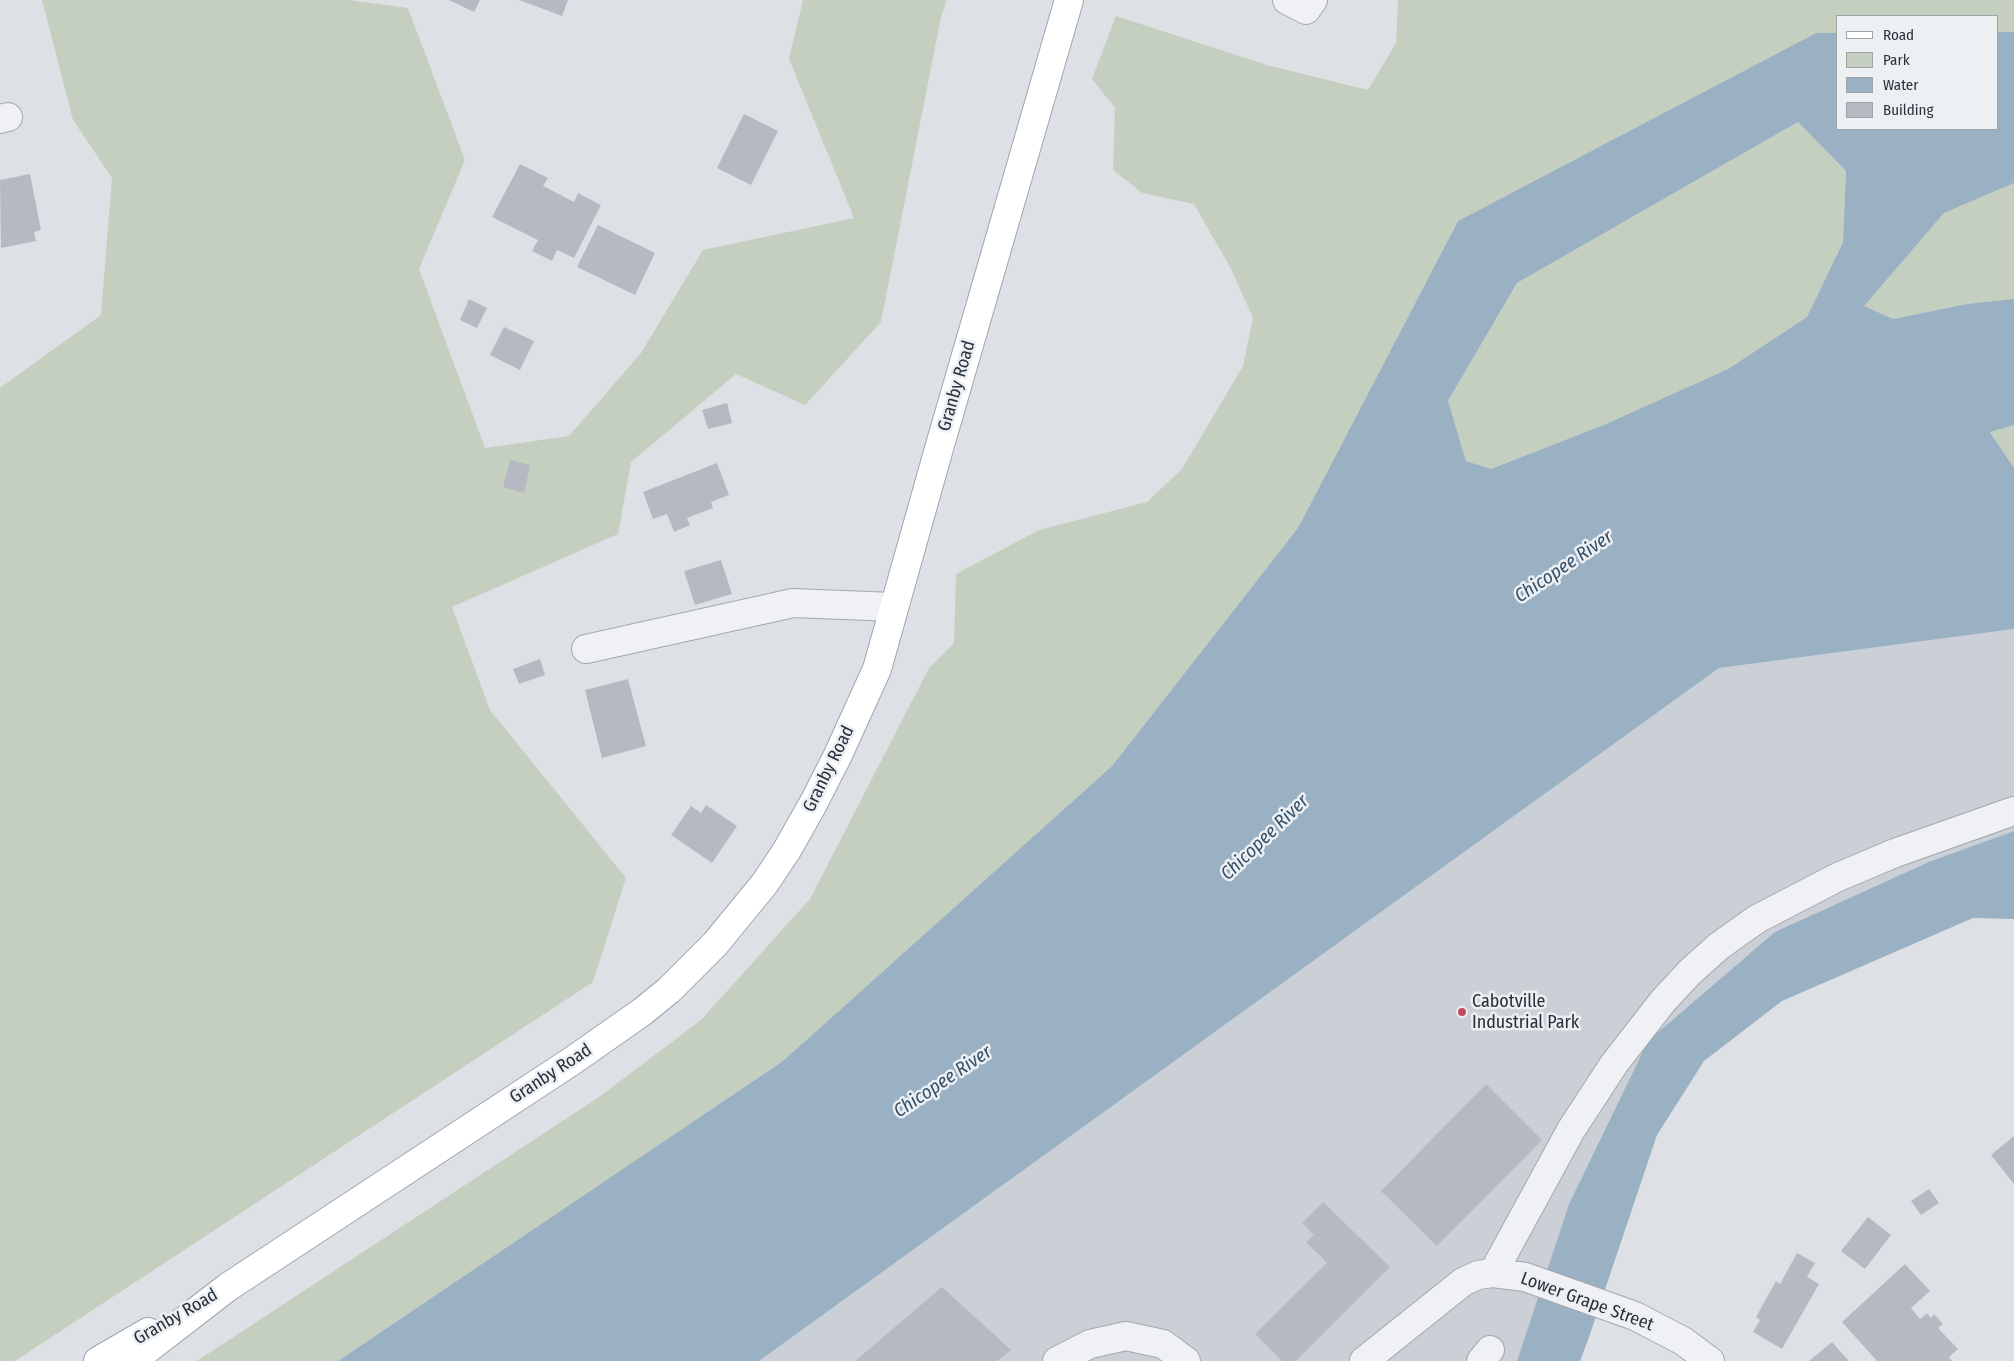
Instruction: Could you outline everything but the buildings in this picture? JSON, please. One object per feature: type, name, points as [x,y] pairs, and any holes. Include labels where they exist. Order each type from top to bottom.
[{"type":"main road","name":"Granby Road","points":[[98,1361],[228,1287],[617,1031],[669,990],[695,965],[733,923],[765,883],[787,850],[813,804],[838,755],[877,669],[1069,0]]},
{"type":"main road","name":"Granby Road","points":[[132,1361],[228,1287]]},
{"type":"street","points":[[1287,0],[1306,10],[1313,0]]},
{"type":"street","points":[[586,649],[792,603],[894,607]]},
{"type":"street","points":[[1493,1273],[1571,1130],[1614,1064],[1663,1001],[1690,972],[1719,946],[1756,919],[1838,877],[1895,853],[2014,811]]},
{"type":"street","name":"Lower Grape Street","points":[[1364,1361],[1463,1282],[1478,1275],[1493,1273],[1540,1282],[1616,1311],[1635,1316],[1662,1329],[1710,1361]]},
{"type":"street","points":[[1057,1361],[1090,1344],[1126,1336],[1163,1344],[1186,1361]]},
{"type":"shaded area","name":"Cabotville Industrial Park","points":[[2014,629],[2014,831],[1931,861],[1648,1041],[1569,1204],[1517,1361],[759,1361],[1719,668]]},
{"type":"green space","points":[[42,0],[348,0],[408,8],[465,160],[419,269],[485,448],[569,436],[641,353],[703,250],[854,218],[789,59],[803,0],[947,0],[941,17],[881,322],[805,405],[736,374],[631,462],[618,534],[452,607],[490,710],[626,878],[593,982],[15,1361],[0,1361],[0,388],[101,315],[112,178],[73,120]]},
{"type":"green space","points":[[1398,0],[2014,0],[2014,32],[1999,32],[1999,15],[1836,15],[1836,33],[1816,33],[1458,221],[1298,528],[1112,766],[783,1061],[338,1361],[197,1361],[599,1097],[701,1020],[810,899],[929,668],[954,643],[956,574],[1039,530],[1147,502],[1182,469],[1243,366],[1253,318],[1230,267],[1194,204],[1142,193],[1113,170],[1115,108],[1092,79],[1116,16],[1267,65],[1368,90],[1396,43]]},
{"type":"green space","points":[[1798,122],[1846,171],[1843,242],[1807,317],[1728,369],[1606,424],[1491,469],[1466,461],[1448,401],[1517,283]]},
{"type":"green space","points":[[2014,183],[2014,299],[1967,304],[1893,319],[1863,306],[1944,213]]},
{"type":"green space","points":[[2014,425],[2014,468],[1990,431]]},
{"type":"water","name":"Chicopee River","points":[[1999,32],[2014,32],[2014,183],[1944,213],[1864,306],[1893,319],[1967,304],[2014,299],[2014,425],[1990,432],[2014,468],[2014,629],[1719,668],[759,1361],[338,1361],[783,1061],[1112,766],[1298,528],[1458,221],[1816,33],[1836,33],[1836,130],[1999,130]],"holes":[[[1798,122],[1846,171],[1843,242],[1807,317],[1728,369],[1606,424],[1491,469],[1466,461],[1448,401],[1517,283]]]},
{"type":"water","points":[[2014,831],[2014,919],[1973,918],[1782,1001],[1704,1061],[1657,1135],[1580,1361],[1517,1361],[1569,1204],[1648,1041],[1775,932],[1931,861]]},
{"type":"place","name":"Cabotville Industrial Park","points":[[1462,1012]]}]
